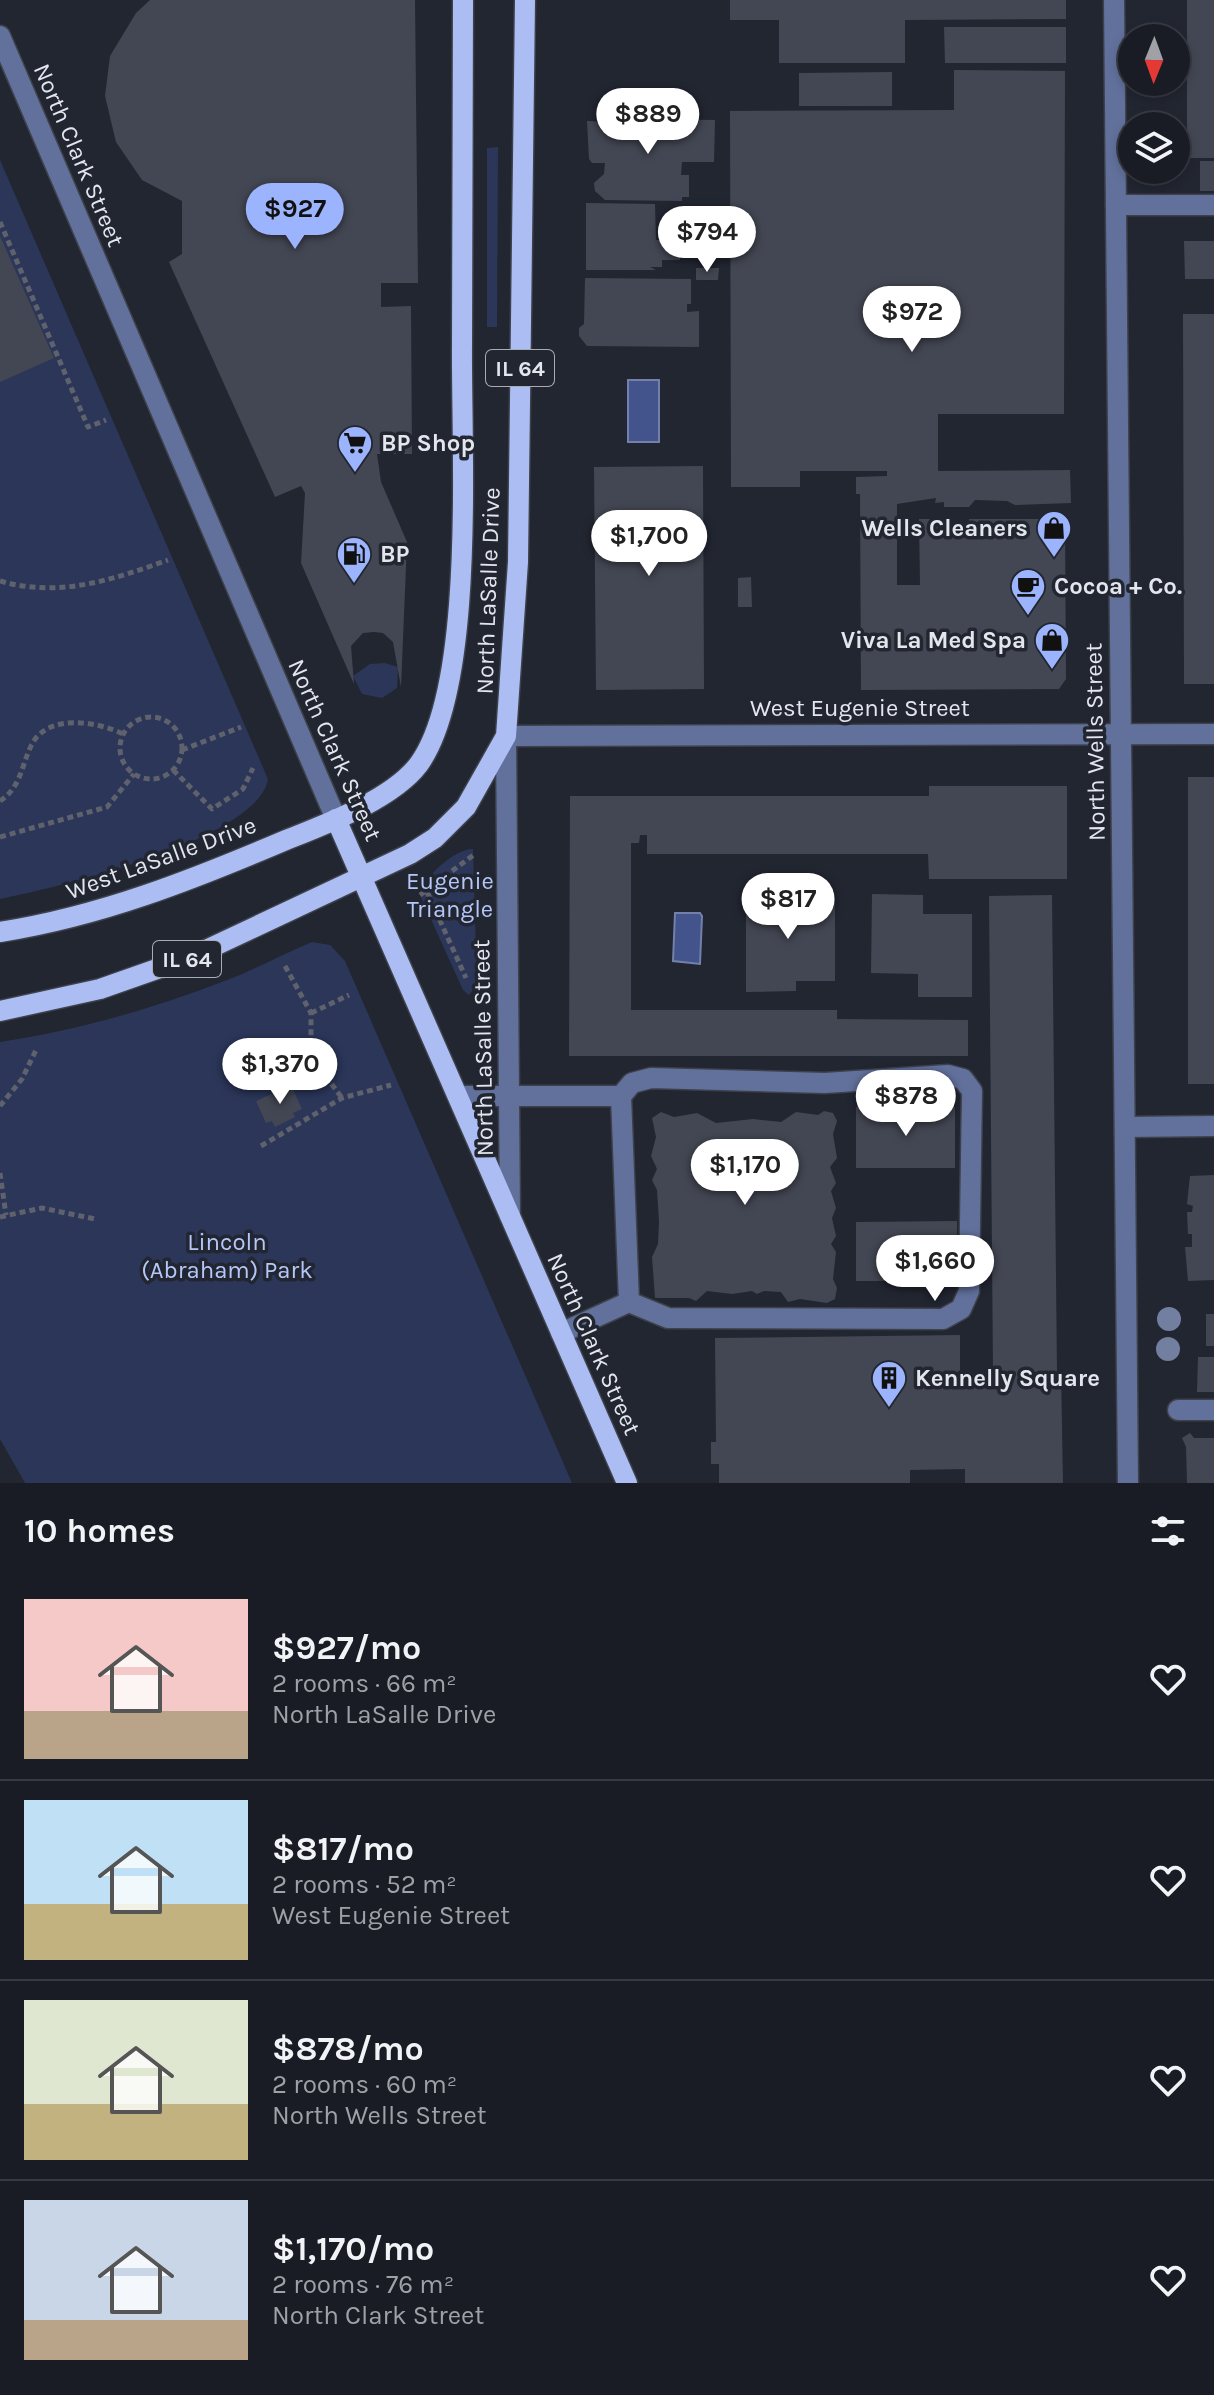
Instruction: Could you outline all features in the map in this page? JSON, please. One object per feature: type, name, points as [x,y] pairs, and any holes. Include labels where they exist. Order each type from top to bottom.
[{"type":"main road","name":"North LaSalle Drive","points":[[336,819],[391,789],[418,766],[437,731],[454,657],[460,561],[463,0]]},
{"type":"main road","name":"North LaSalle Drive","points":[[363,878],[435,838],[466,807],[506,736],[518,562],[525,0]]},
{"type":"main road","name":"North Clark Street","points":[[336,819],[627,1483]]},
{"type":"main road","name":"West LaSalle Drive","points":[[0,932],[58,923],[124,904],[336,819]]},
{"type":"main road","name":"IL 64","points":[[0,1011],[100,989],[191,957],[363,878]]},
{"type":"street","name":"North Wells Street","points":[[1114,0],[1128,1483]]},
{"type":"street","name":"North Clark Street","points":[[0,36],[336,819]]},
{"type":"street","points":[[1116,205],[1214,205]]},
{"type":"street","name":"West Eugenie Street","points":[[506,736],[1214,734]]},
{"type":"street","name":"North LaSalle Street","points":[[506,736],[510,1216]]},
{"type":"street","points":[[561,1333],[629,1302],[668,1318],[943,1319],[961,1309],[969,1291],[972,1091],[963,1079],[948,1075],[825,1083],[651,1078],[632,1083],[621,1096],[629,1302]]},
{"type":"street","points":[[458,1096],[621,1096]]},
{"type":"street","points":[[1125,1127],[1214,1126]]},
{"type":"street","points":[[1178,1410],[1214,1410]]},
{"type":"path","points":[[0,222],[88,427],[106,420]]},
{"type":"path","points":[[0,581],[27,589],[76,587],[118,578],[168,560]]},
{"type":"path","points":[[142,718],[163,719],[178,733],[182,750],[173,770],[154,779],[134,774],[122,759],[123,734],[142,718]]},
{"type":"path","points":[[0,801],[15,789],[32,743],[49,729],[79,722],[111,728],[123,734]]},
{"type":"path","points":[[182,750],[241,727]]},
{"type":"path","points":[[173,770],[212,809],[243,789],[253,768]]},
{"type":"path","points":[[0,837],[107,807],[134,774]]},
{"type":"path","points":[[420,895],[425,887],[476,853]]},
{"type":"path","points":[[425,887],[466,978]]},
{"type":"path","points":[[285,966],[311,1013],[311,1041],[319,1067],[342,1098]]},
{"type":"path","points":[[311,1013],[349,995]]},
{"type":"path","points":[[0,1106],[22,1079],[36,1050]]},
{"type":"path","points":[[261,1146],[342,1098],[391,1085]]},
{"type":"path","points":[[286,1122],[289,1129]]},
{"type":"path","points":[[0,1173],[3,1216],[42,1208],[95,1219]]},
{"type":"green space","points":[[498,147],[497,327],[487,327],[487,148]]},
{"type":"green space","points":[[0,160],[268,779],[256,801],[230,822],[193,841],[106,872],[0,899]]},
{"type":"green space","points":[[385,663],[398,667],[397,688],[382,698],[362,694],[353,676],[370,664]]},
{"type":"green space","name":"Eugenie Triangle","points":[[473,849],[477,986],[469,995],[463,990],[420,895],[427,880],[441,865],[465,850]]},
{"type":"green space","name":"Lincoln (Abraham) Park","points":[[312,942],[330,945],[345,961],[572,1483],[25,1483],[0,1439],[0,1042],[87,1025],[171,1000],[238,976]]},
{"type":"shaded area","points":[[628,380],[659,380],[659,442],[628,442]]},
{"type":"shaded area","points":[[675,913],[700,913],[702,916],[700,964],[673,961]]},
{"type":"building","points":[[150,0],[415,0],[418,283],[381,283],[381,307],[411,306],[412,454],[377,454],[381,482],[407,542],[401,687],[393,642],[383,633],[374,632],[363,633],[351,646],[354,684],[301,563],[305,493],[301,486],[275,497],[169,262],[182,254],[182,201],[142,180],[116,142],[105,96],[110,56],[136,13]]},
{"type":"building","points":[[730,0],[1066,0],[1066,19],[905,20],[905,63],[779,63],[779,20],[730,20]]},
{"type":"building","points":[[1187,0],[1214,0],[1214,158],[1190,158],[1187,96],[1190,96],[1190,24],[1187,24]]},
{"type":"building","points":[[944,27],[1066,27],[1066,63],[945,63]]},
{"type":"building","points":[[954,70],[1065,71],[1064,414],[938,414],[938,471],[1070,470],[1071,503],[1015,505],[1007,501],[975,500],[969,507],[944,507],[944,502],[935,503],[936,498],[897,504],[897,585],[920,585],[919,519],[942,519],[942,529],[970,529],[969,519],[1065,519],[1066,679],[1059,689],[861,690],[860,494],[856,494],[856,477],[887,476],[887,471],[800,471],[800,487],[731,487],[730,111],[954,110]]},
{"type":"building","points":[[892,72],[892,106],[799,106],[799,73]]},
{"type":"building","points":[[631,113],[636,119],[715,120],[714,162],[682,162],[681,175],[689,175],[689,197],[682,197],[682,201],[605,200],[595,191],[594,183],[604,174],[605,163],[592,163],[589,159],[587,121],[612,122],[617,114]]},
{"type":"building","points":[[1200,161],[1214,161],[1214,191],[1200,191]]},
{"type":"building","points":[[586,203],[655,204],[656,240],[681,240],[680,260],[662,260],[662,267],[650,267],[656,270],[586,270]]},
{"type":"building","points":[[0,236],[54,358],[0,382]]},
{"type":"building","points":[[1184,241],[1214,241],[1214,279],[1185,279]]},
{"type":"building","points":[[696,268],[719,268],[718,280],[696,280]]},
{"type":"building","points":[[585,278],[691,279],[691,304],[687,304],[687,312],[699,311],[699,347],[587,346],[579,336],[579,328],[584,324]]},
{"type":"building","points":[[1183,314],[1214,314],[1214,684],[1184,684]]},
{"type":"building","points":[[703,466],[704,689],[596,690],[594,467]]},
{"type":"building","points":[[751,577],[752,607],[738,607],[738,578]]},
{"type":"building","points":[[1188,777],[1214,777],[1214,1084],[1188,1084]]},
{"type":"building","points":[[929,786],[1067,786],[1067,879],[929,879],[928,854],[647,854],[647,835],[640,835],[639,843],[631,843],[631,1010],[837,1010],[837,1019],[968,1020],[968,1056],[569,1056],[570,796],[929,796]]},
{"type":"building","points":[[746,891],[795,891],[795,899],[835,900],[835,981],[796,981],[796,991],[746,992]]},
{"type":"building","points":[[872,894],[923,895],[923,914],[972,914],[972,997],[918,997],[918,974],[871,973]]},
{"type":"building","points":[[1052,895],[1057,1372],[1061,1372],[1063,1483],[965,1483],[965,1469],[910,1470],[910,1483],[719,1483],[719,1464],[711,1464],[711,1442],[716,1442],[715,1338],[960,1335],[960,1373],[993,1373],[989,896]]},
{"type":"building","points":[[291,1085],[302,1109],[293,1113],[295,1117],[275,1127],[272,1121],[266,1123],[256,1101]]},
{"type":"building","points":[[856,1107],[955,1107],[955,1168],[856,1168]]},
{"type":"building","points":[[824,1111],[833,1113],[837,1121],[833,1134],[837,1158],[830,1167],[836,1183],[831,1191],[836,1208],[832,1218],[836,1236],[831,1244],[836,1252],[833,1279],[837,1288],[835,1299],[827,1303],[800,1299],[788,1302],[781,1292],[764,1291],[732,1294],[707,1291],[696,1301],[689,1298],[655,1298],[652,1257],[658,1244],[659,1221],[657,1190],[652,1180],[657,1169],[651,1156],[656,1137],[652,1118],[661,1112],[674,1117],[697,1113],[716,1123],[753,1119],[781,1122],[796,1112],[818,1115]]},
{"type":"building","points":[[1214,1175],[1214,1280],[1188,1281],[1185,1247],[1192,1247],[1187,1212],[1192,1212],[1193,1206],[1187,1204],[1190,1176]]},
{"type":"building","points":[[957,1221],[957,1281],[856,1281],[856,1222]]},
{"type":"building","points":[[1206,1314],[1214,1314],[1214,1346],[1206,1346]]},
{"type":"building","points":[[1198,1357],[1214,1357],[1214,1392],[1197,1392]]},
{"type":"building","points":[[1190,1433],[1194,1438],[1214,1438],[1214,1483],[1187,1483],[1186,1447],[1182,1438]]},
{"type":"place","name":"BP Shop","points":[[355,474]]},
{"type":"place","name":"Wells Cleaners","points":[[1054,559]]},
{"type":"place","name":"BP","points":[[354,585]]},
{"type":"place","name":"Cocoa + Co.","points":[[1028,617]]},
{"type":"place","name":"Viva La Med Spa","points":[[1052,671]]},
{"type":"place","name":"Kennelly Square","points":[[889,1409]]}]
